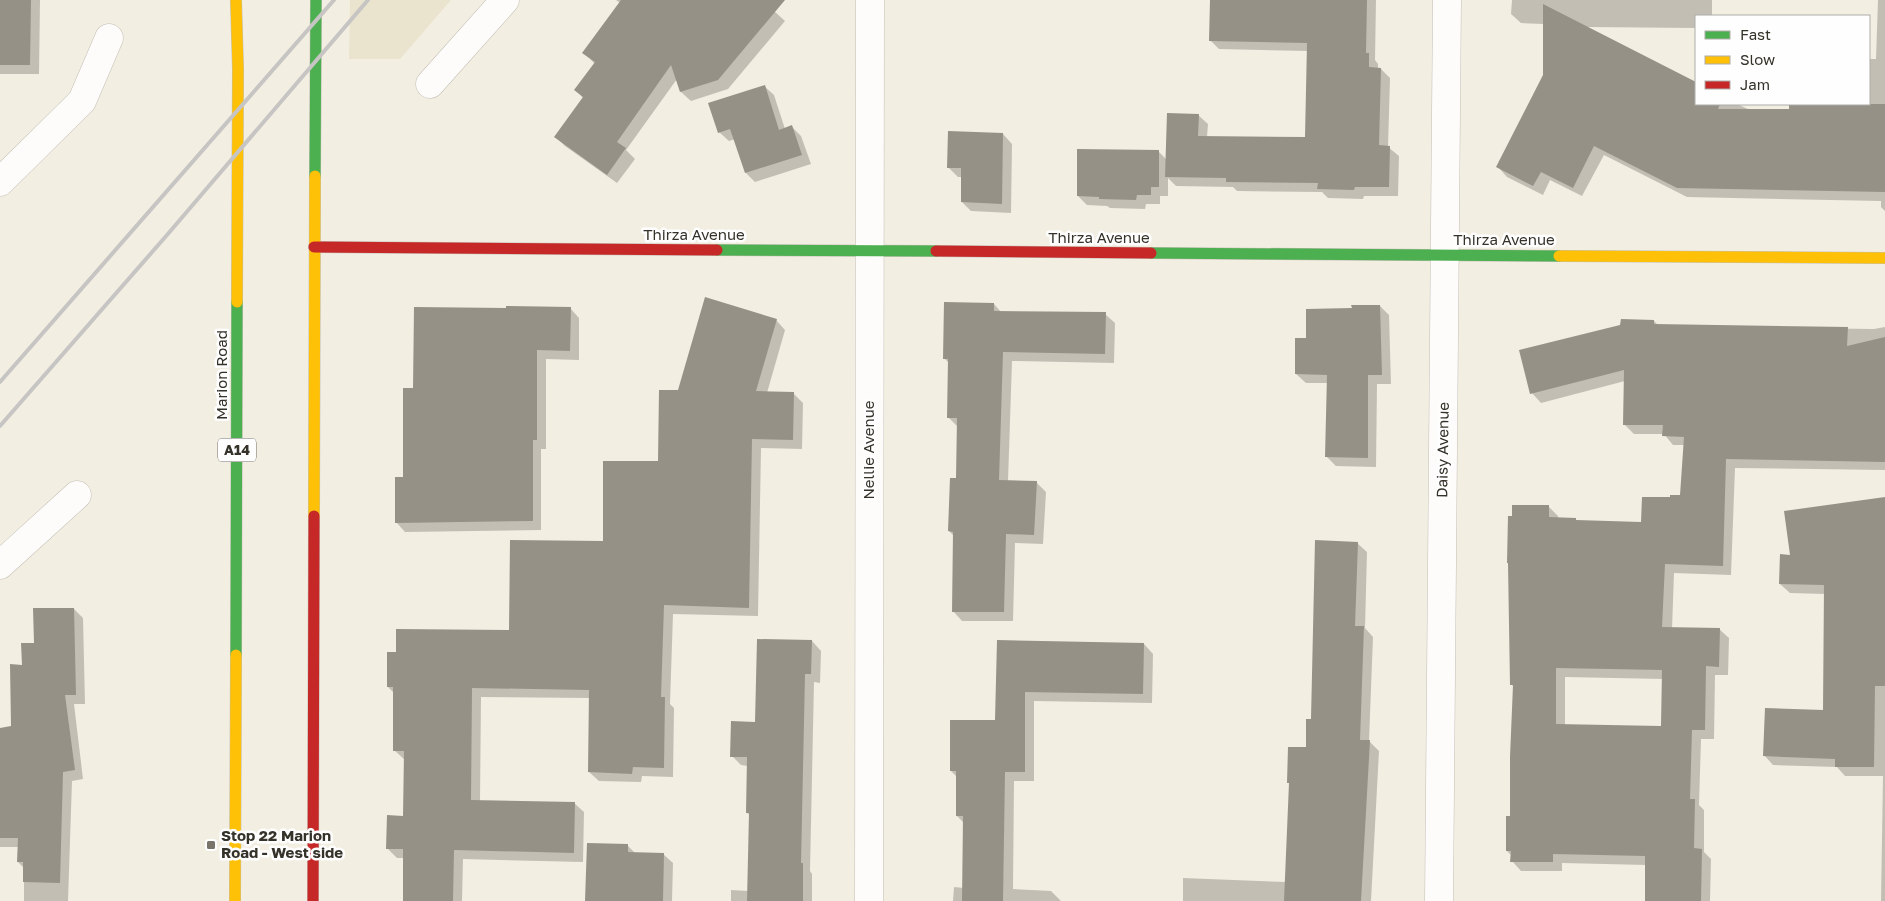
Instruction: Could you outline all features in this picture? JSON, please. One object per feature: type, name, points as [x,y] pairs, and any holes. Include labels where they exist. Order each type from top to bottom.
[{"type":"main road","name":"Marion Road","points":[[235,901],[238,69],[236,0]]},
{"type":"main road","points":[[313,901],[316,607],[314,248],[316,0]]},
{"type":"main road","points":[[224,17],[238,69]]},
{"type":"main road","name":"Thirza Avenue","points":[[314,248],[1885,258]]},
{"type":"street","points":[[430,84],[506,0]]},
{"type":"street","name":"Nellie Avenue","points":[[869,901],[870,0]]},
{"type":"street","name":"Daisy Avenue","points":[[1439,901],[1447,0]]},
{"type":"street","points":[[0,182],[82,101],[109,38]]},
{"type":"street","points":[[0,565],[77,495]]},
{"type":"shaded area","points":[[350,0],[451,0],[400,59],[349,59]]},
{"type":"building","points":[[0,0],[31,0],[30,65],[0,65]]},
{"type":"building","points":[[621,0],[785,0],[718,80],[680,92],[671,65],[617,142],[626,148],[607,175],[554,137],[583,97],[574,90],[595,62],[582,53]]},
{"type":"building","points":[[1210,0],[1367,0],[1366,53],[1369,53],[1369,67],[1381,68],[1379,145],[1390,146],[1389,187],[1355,187],[1354,190],[1317,189],[1318,183],[1226,182],[1226,178],[1165,177],[1167,113],[1199,114],[1198,136],[1305,137],[1307,43],[1209,41]]},
{"type":"building","points":[[1543,4],[1695,81],[1695,105],[1720,105],[1718,109],[1789,109],[1789,105],[1885,104],[1885,192],[1677,188],[1594,146],[1573,188],[1541,172],[1533,186],[1496,167],[1543,75]]},
{"type":"building","points":[[765,85],[779,130],[792,125],[802,155],[745,173],[730,129],[718,133],[708,103]]},
{"type":"building","points":[[948,131],[1003,133],[1002,204],[961,202],[961,168],[947,168]]},
{"type":"building","points":[[1077,149],[1159,150],[1159,187],[1151,187],[1151,195],[1137,195],[1136,200],[1099,199],[1099,197],[1077,196]]},
{"type":"building","points":[[705,297],[777,319],[756,391],[794,392],[793,440],[752,439],[749,608],[664,605],[661,697],[665,697],[664,768],[633,767],[632,774],[588,772],[589,690],[472,688],[471,800],[575,802],[574,853],[454,850],[453,901],[403,901],[403,849],[386,849],[387,815],[403,816],[404,751],[393,751],[393,687],[387,687],[387,652],[396,652],[396,629],[509,630],[510,540],[603,541],[603,461],[658,461],[659,390],[678,390]]},
{"type":"building","points":[[944,302],[994,303],[994,311],[1106,312],[1105,354],[1003,352],[999,480],[1037,481],[1034,535],[1006,534],[1004,612],[952,612],[953,532],[948,531],[950,478],[956,478],[957,418],[947,418],[948,359],[943,359]]},
{"type":"building","points":[[1351,305],[1380,305],[1382,375],[1368,375],[1368,458],[1325,457],[1327,375],[1295,374],[1295,338],[1306,338],[1306,309],[1352,308]]},
{"type":"building","points":[[506,306],[571,307],[570,351],[537,350],[537,440],[533,440],[533,521],[395,523],[395,477],[403,477],[403,388],[413,388],[414,307],[506,308]]},
{"type":"building","points":[[1621,319],[1654,320],[1654,324],[1848,327],[1847,346],[1885,337],[1885,462],[1726,459],[1723,566],[1665,564],[1662,627],[1720,628],[1719,667],[1706,666],[1705,730],[1692,730],[1690,799],[1695,799],[1694,848],[1702,849],[1701,901],[1645,901],[1645,856],[1553,854],[1553,862],[1510,862],[1511,851],[1506,851],[1506,816],[1510,816],[1513,685],[1510,685],[1507,563],[1508,516],[1512,516],[1512,505],[1549,505],[1549,517],[1576,518],[1576,520],[1641,522],[1642,497],[1680,495],[1684,437],[1662,436],[1663,425],[1623,425],[1624,370],[1530,394],[1519,350],[1620,325]],"holes":[[[1556,668],[1662,670],[1661,726],[1556,724]]]},
{"type":"building","points":[[1885,497],[1885,686],[1875,686],[1874,767],[1835,767],[1835,759],[1763,756],[1765,708],[1823,710],[1824,585],[1779,584],[1780,554],[1790,555],[1784,511]]},
{"type":"building","points":[[1315,540],[1358,542],[1355,626],[1364,626],[1360,740],[1370,740],[1361,901],[1284,901],[1289,783],[1287,783],[1288,747],[1306,747],[1306,719],[1311,719]]},
{"type":"building","points":[[33,608],[74,608],[76,695],[65,695],[75,770],[63,772],[60,883],[23,882],[23,862],[17,862],[18,838],[0,838],[0,728],[11,726],[10,664],[22,665],[21,643],[34,643]]},
{"type":"building","points":[[757,639],[812,640],[811,674],[805,674],[801,863],[803,863],[803,901],[747,901],[749,813],[746,813],[747,757],[730,757],[731,721],[755,722]]},
{"type":"building","points":[[997,640],[1144,643],[1143,694],[1025,692],[1025,772],[1005,772],[1003,901],[962,901],[963,816],[956,816],[956,771],[950,771],[950,720],[995,720]]},
{"type":"building","points":[[587,843],[628,844],[628,852],[664,853],[663,901],[585,901]]},
{"type":"railway","points":[[0,382],[334,0]]},
{"type":"railway","points":[[0,426],[167,235],[368,0]]},
{"type":"traffic: fast","points":[[315,176],[316,0]]},
{"type":"traffic: fast","points":[[717,250],[936,251]]},
{"type":"traffic: fast","points":[[1151,253],[1559,256]]},
{"type":"traffic: fast","points":[[236,655],[237,302]]},
{"type":"traffic: slow","points":[[236,0],[238,69],[237,302]]},
{"type":"traffic: slow","points":[[314,516],[315,176]]},
{"type":"traffic: slow","points":[[1559,256],[1885,258]]},
{"type":"traffic: slow","points":[[235,901],[236,655]]},
{"type":"traffic: jam","points":[[314,247],[717,250]]},
{"type":"traffic: jam","points":[[936,251],[1151,253]]},
{"type":"traffic: jam","points":[[313,901],[314,516]]},
{"type":"place","name":"Stop 22 Marion Road - West side","points":[[211,845]]}]
